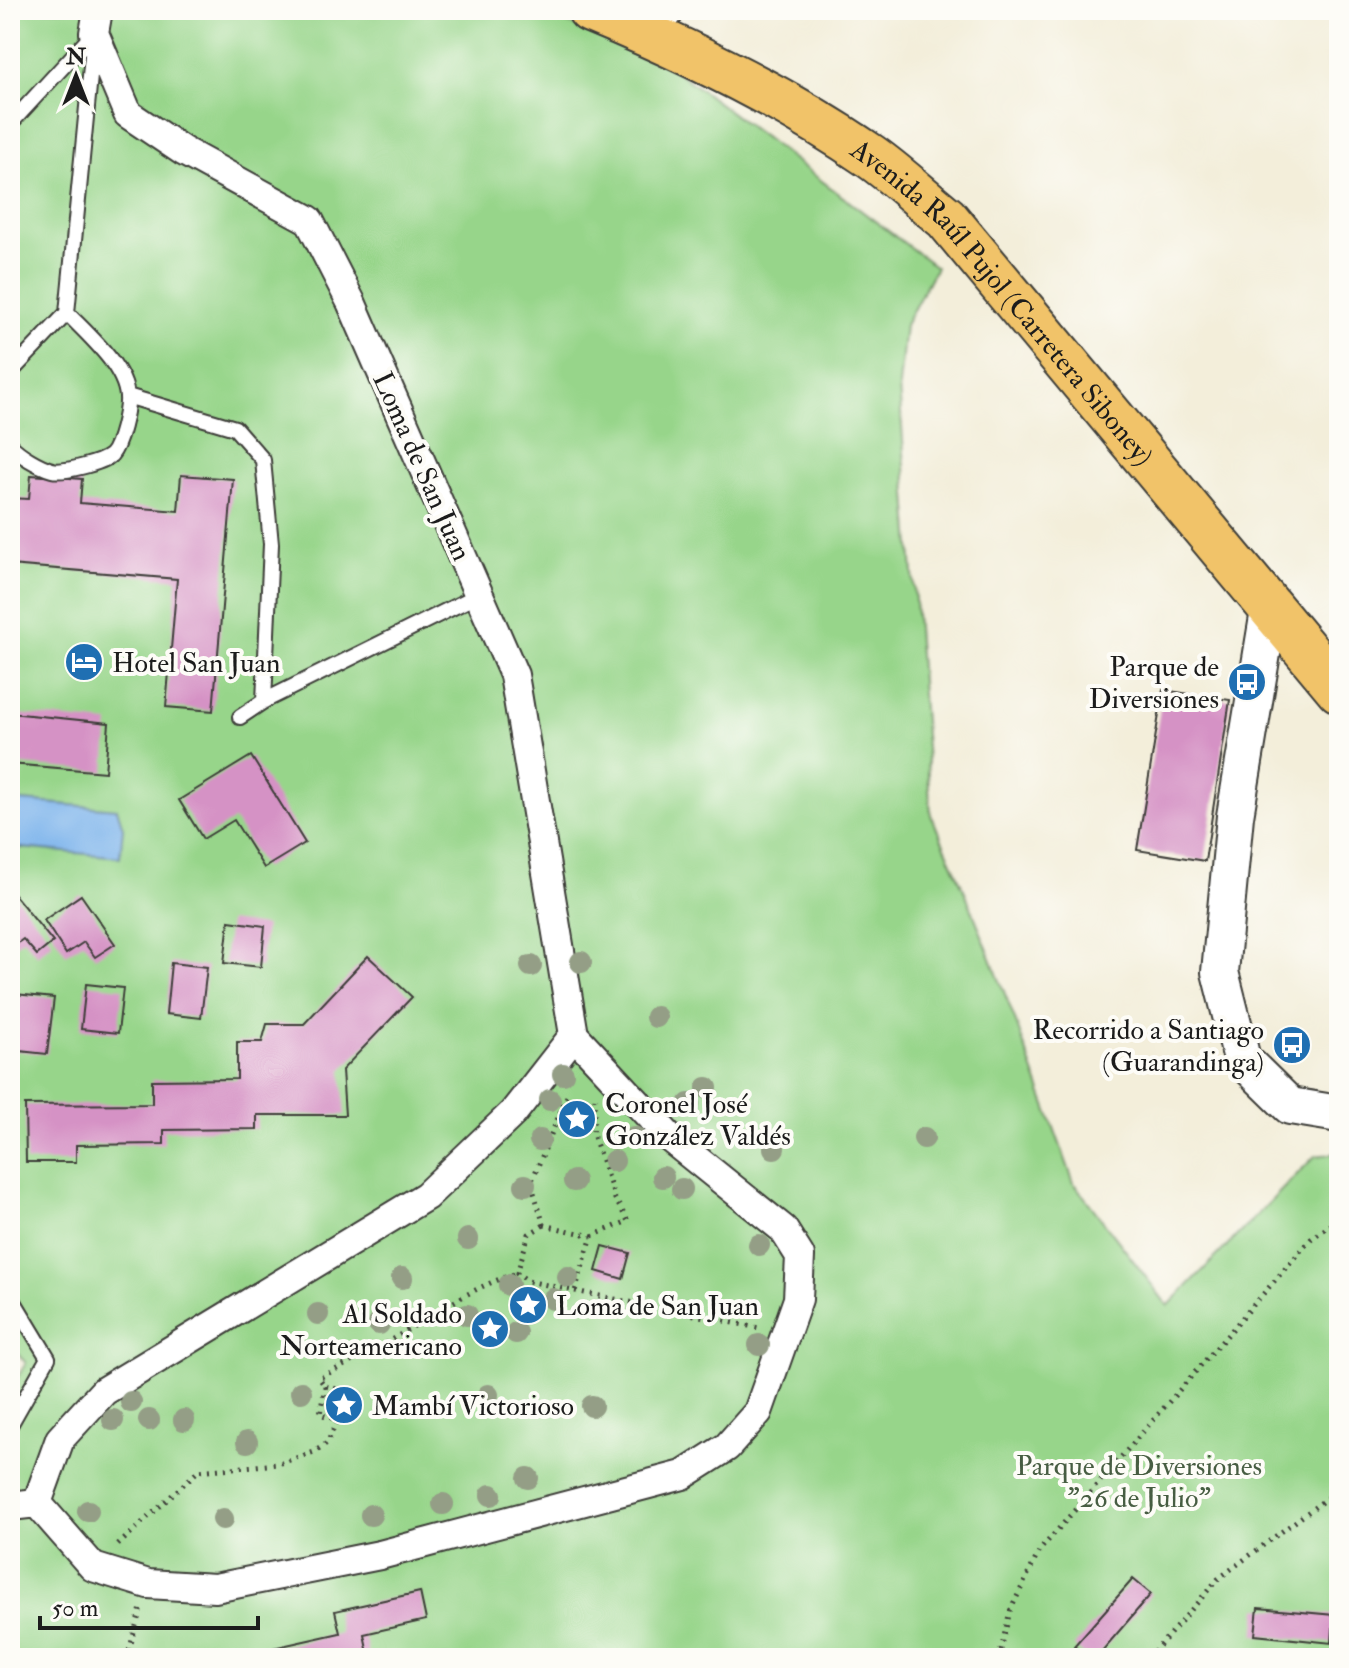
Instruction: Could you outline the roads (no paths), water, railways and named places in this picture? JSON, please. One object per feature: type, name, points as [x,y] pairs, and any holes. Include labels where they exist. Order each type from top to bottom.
[{"type":"main road","name":"Avenida Raúl Pujol (Carretera Siboney)","points":[[590,10],[657,22],[872,158],[946,218],[1270,605],[1335,676]]},
{"type":"street","name":"Loma de San Juan","points":[[96,22],[128,114],[183,151],[309,220],[351,302],[514,675],[574,1035]]},
{"type":"street","points":[[1270,605],[1235,816],[1220,972],[1242,1059],[1290,1106],[1339,1114]]},
{"type":"street","points":[[574,1035],[671,1139],[783,1229],[800,1256],[798,1299],[758,1412],[727,1447],[683,1475],[380,1555],[215,1588],[148,1584],[93,1567],[24,1505],[60,1439],[104,1391],[426,1196],[513,1113],[574,1035]]},
{"type":"lane","points":[[10,124],[96,22]]},
{"type":"lane","points":[[10,373],[67,313],[96,22]]},
{"type":"lane","points":[[10,445],[18,453],[54,471],[93,464],[110,455],[121,435],[127,396],[117,370],[67,313]]},
{"type":"lane","points":[[127,396],[235,428],[263,460],[271,544],[264,701]]},
{"type":"lane","points":[[240,717],[264,701],[480,594]]},
{"type":"lane","points":[[10,1295],[48,1358],[10,1425]]},
{"type":"water","points":[[10,800],[117,809],[123,828],[120,857],[10,847]]},
{"type":"place","name":"Hotel San Juan","points":[[84,662]]},
{"type":"place","name":"Parque de Diversiones","points":[[1247,682]]},
{"type":"place","name":"Recorrido a Santiago (Guarandinga)","points":[[1292,1045]]},
{"type":"place","name":"Coronel José González Valdés","points":[[577,1119]]},
{"type":"place","name":"Loma de San Juan","points":[[528,1305]]},
{"type":"place","name":"Al Soldado Norteamericano","points":[[490,1329]]},
{"type":"place","name":"Mambí Victorioso","points":[[344,1405]]},
{"type":"park label","name":"Parque de Diversiones \"26 de Julio\"","points":[[1139,1481]]}]
